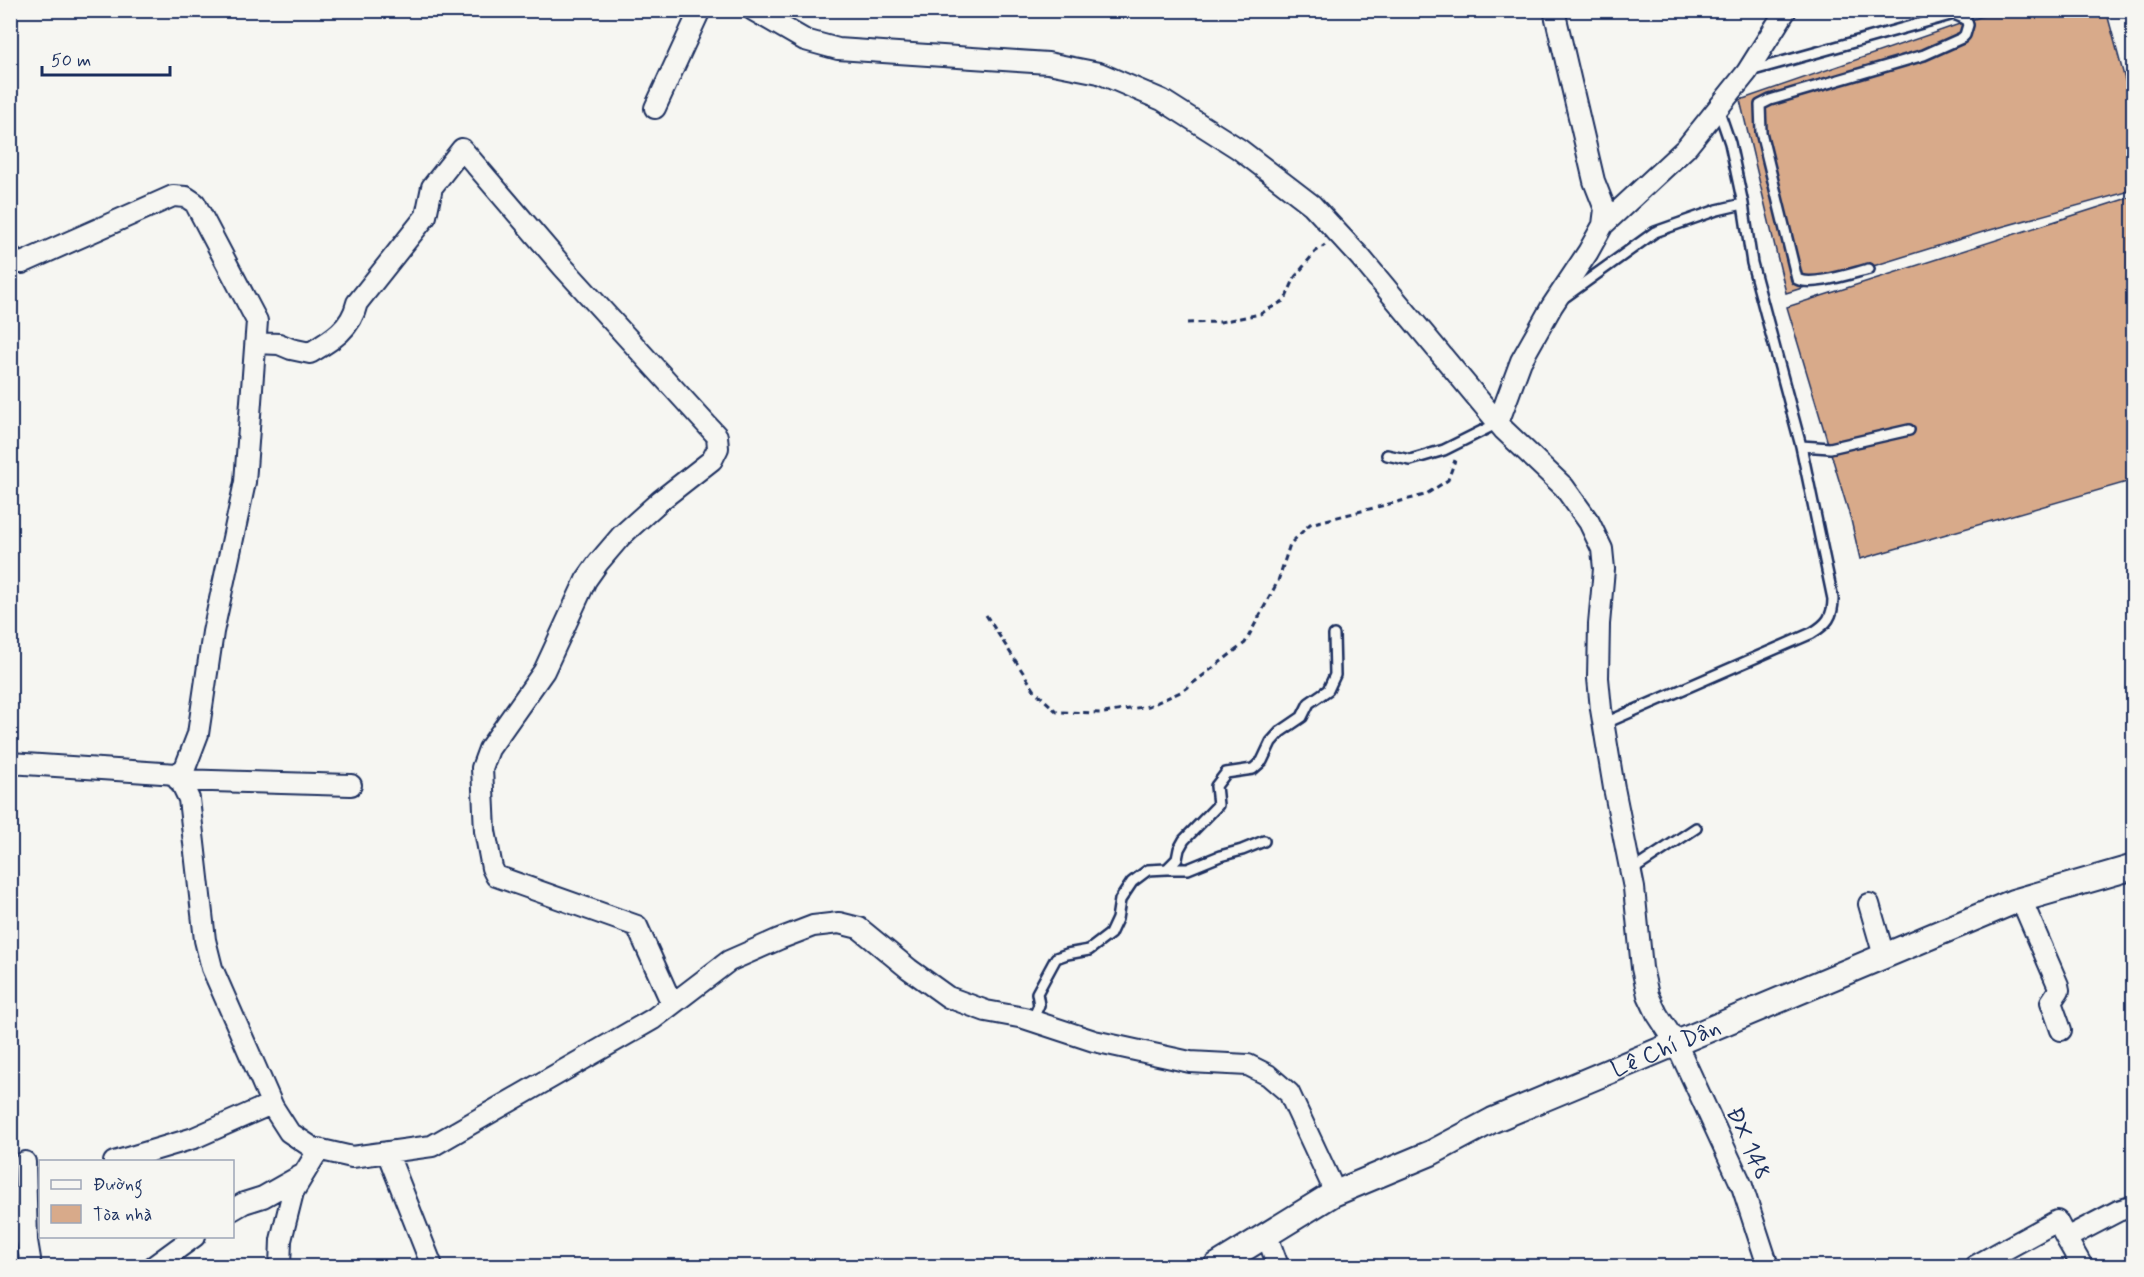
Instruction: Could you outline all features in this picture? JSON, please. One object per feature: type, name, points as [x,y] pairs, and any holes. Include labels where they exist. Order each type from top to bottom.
[{"type":"street","points":[[655,108],[700,10]]},
{"type":"street","name":"ĐX 148","points":[[753,10],[805,40],[838,49],[1048,63],[1099,73],[1162,100],[1239,148],[1312,205],[1361,258],[1498,423],[1564,487],[1589,522],[1602,549],[1604,569],[1599,624],[1598,678],[1603,724],[1631,871],[1642,968],[1648,995],[1676,1043],[1742,1186],[1768,1266]]},
{"type":"street","points":[[1554,10],[1594,181],[1605,209],[1603,225]]},
{"type":"street","points":[[1498,423],[1521,361],[1552,306],[1603,225],[1686,148],[1747,72],[1786,10]]},
{"type":"street","points":[[256,343],[279,344],[310,353],[334,339],[354,316],[357,303],[426,216],[432,187],[462,149],[563,267],[717,436],[718,448],[712,460],[676,487],[621,536],[586,580],[544,671],[489,749],[482,768],[484,831],[492,868],[496,876],[637,926],[672,1004]]},
{"type":"street","points":[[10,255],[15,263],[21,263],[173,196],[186,197],[195,203],[258,321],[245,482],[213,632],[198,734],[185,768],[178,777]]},
{"type":"street","points":[[10,763],[178,777],[351,785]]},
{"type":"street","points":[[178,777],[189,800],[205,940],[212,968],[271,1104],[289,1132],[313,1148],[352,1157],[432,1146],[653,1019],[729,961],[813,927],[839,923],[859,928],[948,997],[986,1011],[1032,1021],[1094,1041],[1190,1062],[1248,1065],[1269,1075],[1289,1093],[1330,1181],[1333,1194]]},
{"type":"street","name":"Lê Chí Dân","points":[[1216,1266],[1333,1194],[1431,1153],[1493,1120],[2021,899],[2133,867]]},
{"type":"street","points":[[2021,899],[2058,985],[2057,994],[2051,1002],[2061,1030]]},
{"type":"street","points":[[1869,904],[1884,956]]},
{"type":"street","points":[[117,1160],[194,1138],[271,1104]]},
{"type":"street","points":[[280,1266],[281,1240],[292,1192],[319,1149]]},
{"type":"street","points":[[387,1152],[432,1266]]},
{"type":"street","points":[[25,1162],[29,1266]]},
{"type":"street","points":[[234,1209],[263,1197],[303,1175]]},
{"type":"street","points":[[2066,1238],[2118,1211],[2133,1206]]},
{"type":"street","points":[[1975,1266],[2057,1221],[2082,1266]]},
{"type":"street","points":[[1267,1236],[1278,1266]]},
{"type":"street","points":[[154,1266],[192,1238]]},
{"type":"lane","points":[[1747,72],[1954,14],[1966,19],[1968,25],[1965,35],[1940,49],[1900,63],[1770,100],[1760,105],[1761,132],[1797,279],[1803,282],[1817,281],[1869,269]]},
{"type":"lane","points":[[1603,724],[1812,633],[1830,619],[1833,611],[1833,599],[1801,446],[1752,263],[1730,143],[1718,108]]},
{"type":"lane","points":[[1552,306],[1655,232],[1717,210],[1743,204]]},
{"type":"lane","points":[[1387,455],[1410,460],[1444,450],[1498,423]]},
{"type":"lane","points":[[1801,446],[1830,448],[1909,430]]},
{"type":"lane","points":[[1167,869],[1178,859],[1179,849],[1184,840],[1218,805],[1216,786],[1226,773],[1253,769],[1262,761],[1271,742],[1280,732],[1302,717],[1309,703],[1328,690],[1335,675],[1334,635]]},
{"type":"lane","points":[[1631,871],[1696,828]]},
{"type":"lane","points":[[1032,1021],[1039,1005],[1037,993],[1056,958],[1089,950],[1110,934],[1117,919],[1120,900],[1132,882],[1148,870],[1188,869],[1220,855],[1242,850],[1264,841]]},
{"type":"path","points":[[1187,323],[1220,322],[1260,314],[1285,300],[1296,277],[1315,252],[1339,235]]},
{"type":"path","points":[[986,615],[1035,691],[1057,712],[1104,713],[1149,706],[1183,691],[1245,643],[1278,581],[1290,544],[1310,524],[1425,495],[1448,480],[1462,441]]},
{"type":"building","points":[[2000,10],[2106,10],[2134,113],[2134,190],[1983,232],[1786,293],[1740,100]]},
{"type":"building","points":[[2134,196],[2134,480],[1860,559],[1851,520],[1787,307]]}]
